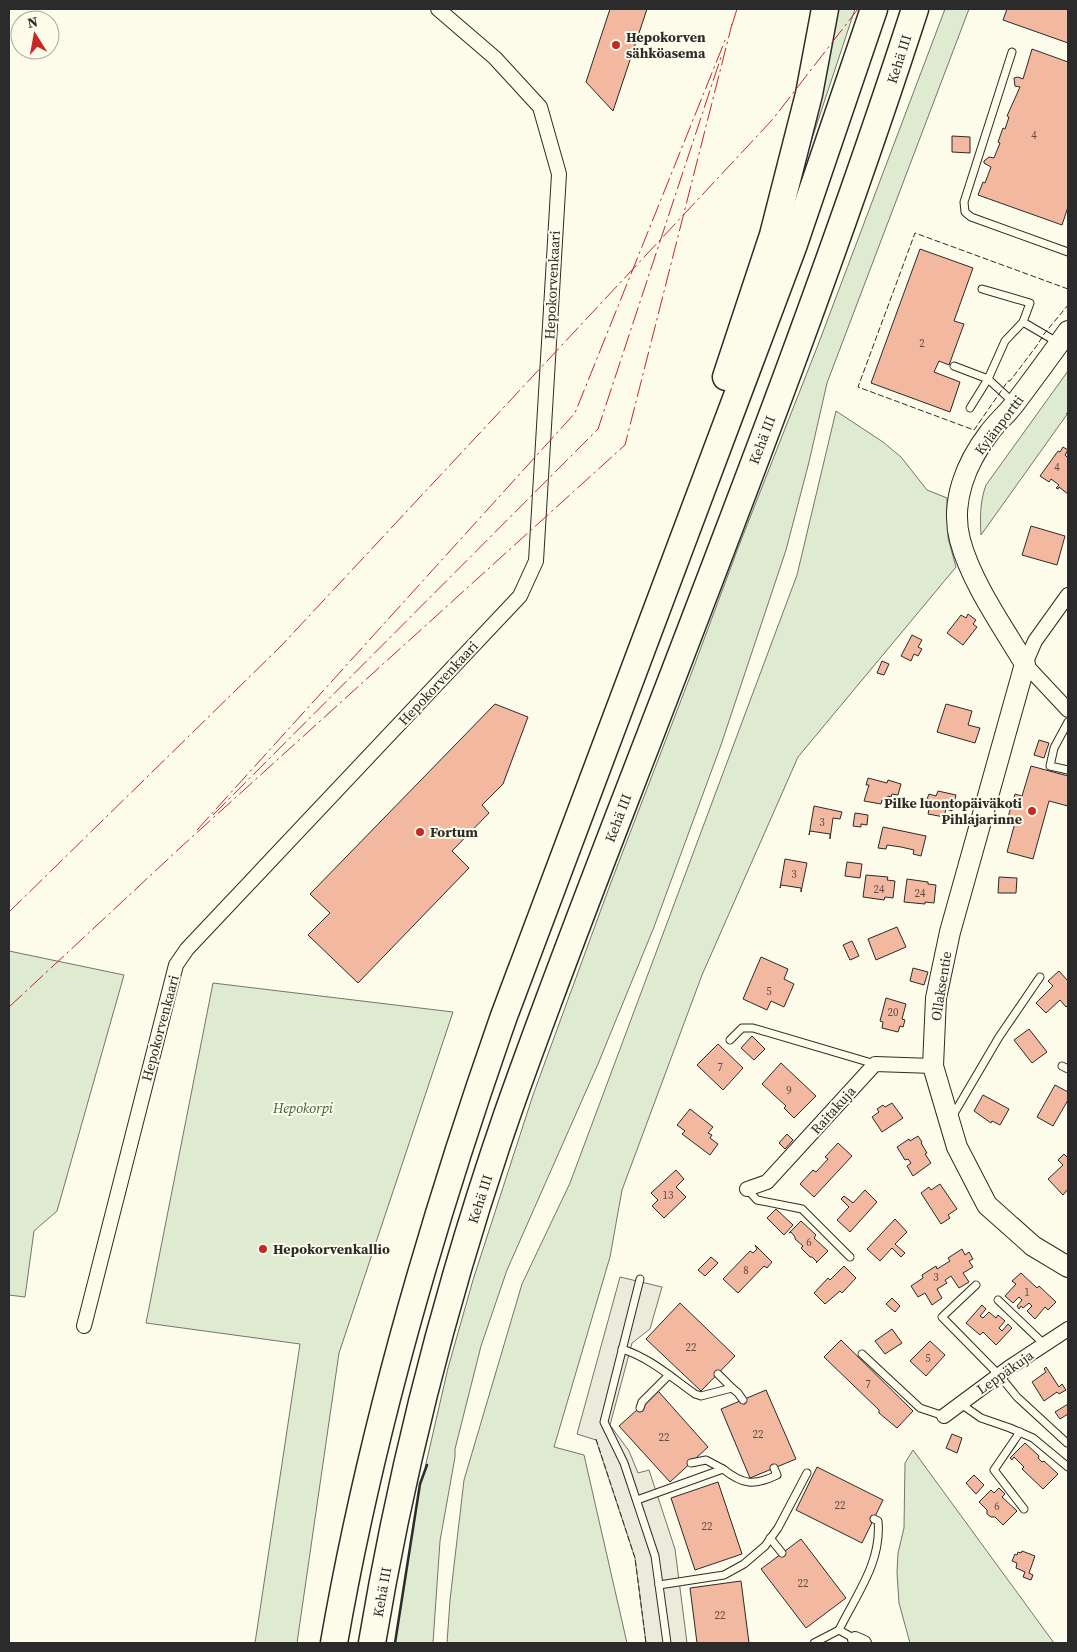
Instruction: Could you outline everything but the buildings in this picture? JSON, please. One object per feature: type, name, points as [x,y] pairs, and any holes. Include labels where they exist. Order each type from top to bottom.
[{"type":"highway","points":[[683,541],[704,447],[775,226],[809,94],[825,9]]},
{"type":"highway","points":[[334,1643],[352,1542],[381,1422],[435,1224],[465,1127],[504,1016],[793,247],[874,9]]},
{"type":"highway","name":"Kehä III","points":[[372,1643],[391,1543],[418,1420],[458,1269],[506,1118],[579,919],[830,255],[915,9]]},
{"type":"highway","points":[[893,76],[932,9]]},
{"type":"street","name":"Hepokorvenkaari","points":[[84,1326],[176,965],[186,949],[520,596],[536,561],[559,174],[540,107],[495,58],[438,9]]},
{"type":"street","name":"Kylänportti","points":[[1025,664],[974,576],[960,540],[956,519],[958,496],[968,468],[988,434],[1014,404],[1064,337]]},
{"type":"street","points":[[1068,595],[1035,641],[1025,664],[1068,710]]},
{"type":"street","name":"Ollaksentie","points":[[1025,664],[950,932],[936,998],[933,1066],[957,1147],[987,1205],[1033,1246],[1068,1265]]},
{"type":"street","points":[[875,1064],[933,1066]]},
{"type":"street","name":"Raitakuja","points":[[747,1189],[767,1182],[875,1064]]},
{"type":"street","name":"Leppäkuja","points":[[944,1416],[999,1375],[1068,1329]]},
{"type":"lane","points":[[1012,52],[964,202],[965,212],[971,217],[1068,252]]},
{"type":"lane","points":[[970,408],[988,379],[1005,341],[1022,322],[1030,303],[982,289]]},
{"type":"lane","points":[[1022,322],[1064,337]]},
{"type":"lane","points":[[954,366],[988,379],[1014,404]]},
{"type":"lane","points":[[1068,722],[1054,748],[1050,766],[1068,770]]},
{"type":"lane","points":[[950,1121],[999,1037],[1040,977]]},
{"type":"lane","points":[[730,1040],[742,1028],[753,1028],[796,1039],[875,1064]]},
{"type":"lane","points":[[747,1189],[757,1200],[802,1209],[850,1258]]},
{"type":"lane","points":[[640,1279],[604,1422],[624,1463],[655,1556],[667,1643]]},
{"type":"lane","points":[[976,1285],[942,1317],[999,1375],[1017,1397],[1068,1443]]},
{"type":"lane","points":[[998,1300],[1044,1344]]},
{"type":"lane","points":[[622,1349],[639,1354],[695,1394],[701,1396],[732,1388]]},
{"type":"lane","points":[[862,1354],[920,1408],[944,1416]]},
{"type":"lane","points":[[718,1374],[743,1400]]},
{"type":"lane","points":[[640,1408],[642,1402],[669,1375]]},
{"type":"lane","points":[[961,1404],[981,1418],[1033,1438],[1068,1467]]},
{"type":"lane","points":[[1020,1432],[994,1470],[1024,1509]]},
{"type":"lane","points":[[691,1463],[706,1460],[733,1477],[749,1483],[777,1475],[774,1468]]},
{"type":"lane","points":[[637,1500],[723,1469]]},
{"type":"lane","points":[[659,1585],[724,1575],[744,1564],[765,1546],[807,1473]]},
{"type":"lane","points":[[814,1643],[839,1630],[868,1575],[877,1554],[879,1528],[878,1522],[874,1519]]},
{"type":"lane","points":[[770,1538],[782,1553]]},
{"type":"lane","points":[[839,1630],[859,1641]]},
{"type":"green space","points":[[838,9],[855,9],[801,172],[835,20]]},
{"type":"green space","points":[[945,9],[969,9],[827,383],[786,550],[721,745],[654,927],[598,1064],[507,1270],[481,1346],[455,1449],[440,1541],[433,1643],[395,1643],[420,1484],[426,1467],[448,1368],[473,1280],[533,1095],[610,885]]},
{"type":"green space","points":[[1068,371],[1068,413],[981,535],[981,509],[986,485]]},
{"type":"green space","points":[[836,411],[883,442],[901,457],[927,490],[947,498],[948,538],[956,567],[798,757],[702,975],[622,1190],[610,1257],[554,1447],[584,1455],[627,1643],[447,1643],[464,1480],[522,1284],[570,1183],[797,575]]},
{"type":"green space","points":[[9,951],[124,975],[57,1211],[34,1231],[25,1297],[9,1295]]},
{"type":"green space","name":"Hepokorpi","points":[[213,983],[453,1012],[339,1353],[297,1643],[255,1643],[300,1344],[146,1323]]},
{"type":"green space","points":[[913,1450],[1054,1643],[910,1643],[899,1603],[897,1573],[898,1553],[904,1528],[905,1463]]},
{"type":"shaded area","points":[[620,1277],[662,1287],[650,1329],[632,1343],[610,1425],[629,1451],[638,1473],[649,1470],[675,1549],[687,1643],[646,1643],[635,1558],[596,1440],[577,1434]]},
{"type":"fence","points":[[1068,289],[915,233],[858,387],[974,430],[1008,381],[1010,381],[1068,305]]},
{"type":"fence","points":[[596,1439],[635,1558],[646,1643]]},
{"type":"wall","points":[[395,1643],[420,1484],[427,1465]]},
{"type":"power","points":[[732,25],[737,9]]},
{"type":"power","points":[[9,912],[281,646],[773,119],[858,9]]},
{"type":"power","points":[[9,1007],[181,847],[625,445],[732,24]]},
{"type":"power","points":[[197,830],[575,413],[726,38]]},
{"type":"power","points":[[213,815],[598,429],[722,54]]},
{"type":"place","name":"Hepokorven sähköasema","points":[[616,45]]},
{"type":"place","name":"Pilke luontopäiväkoti Pihlajarinne","points":[[1032,811]]},
{"type":"place","name":"Fortum","points":[[420,832]]},
{"type":"place","name":"Hepokorvenkallio","points":[[263,1249]]}]
